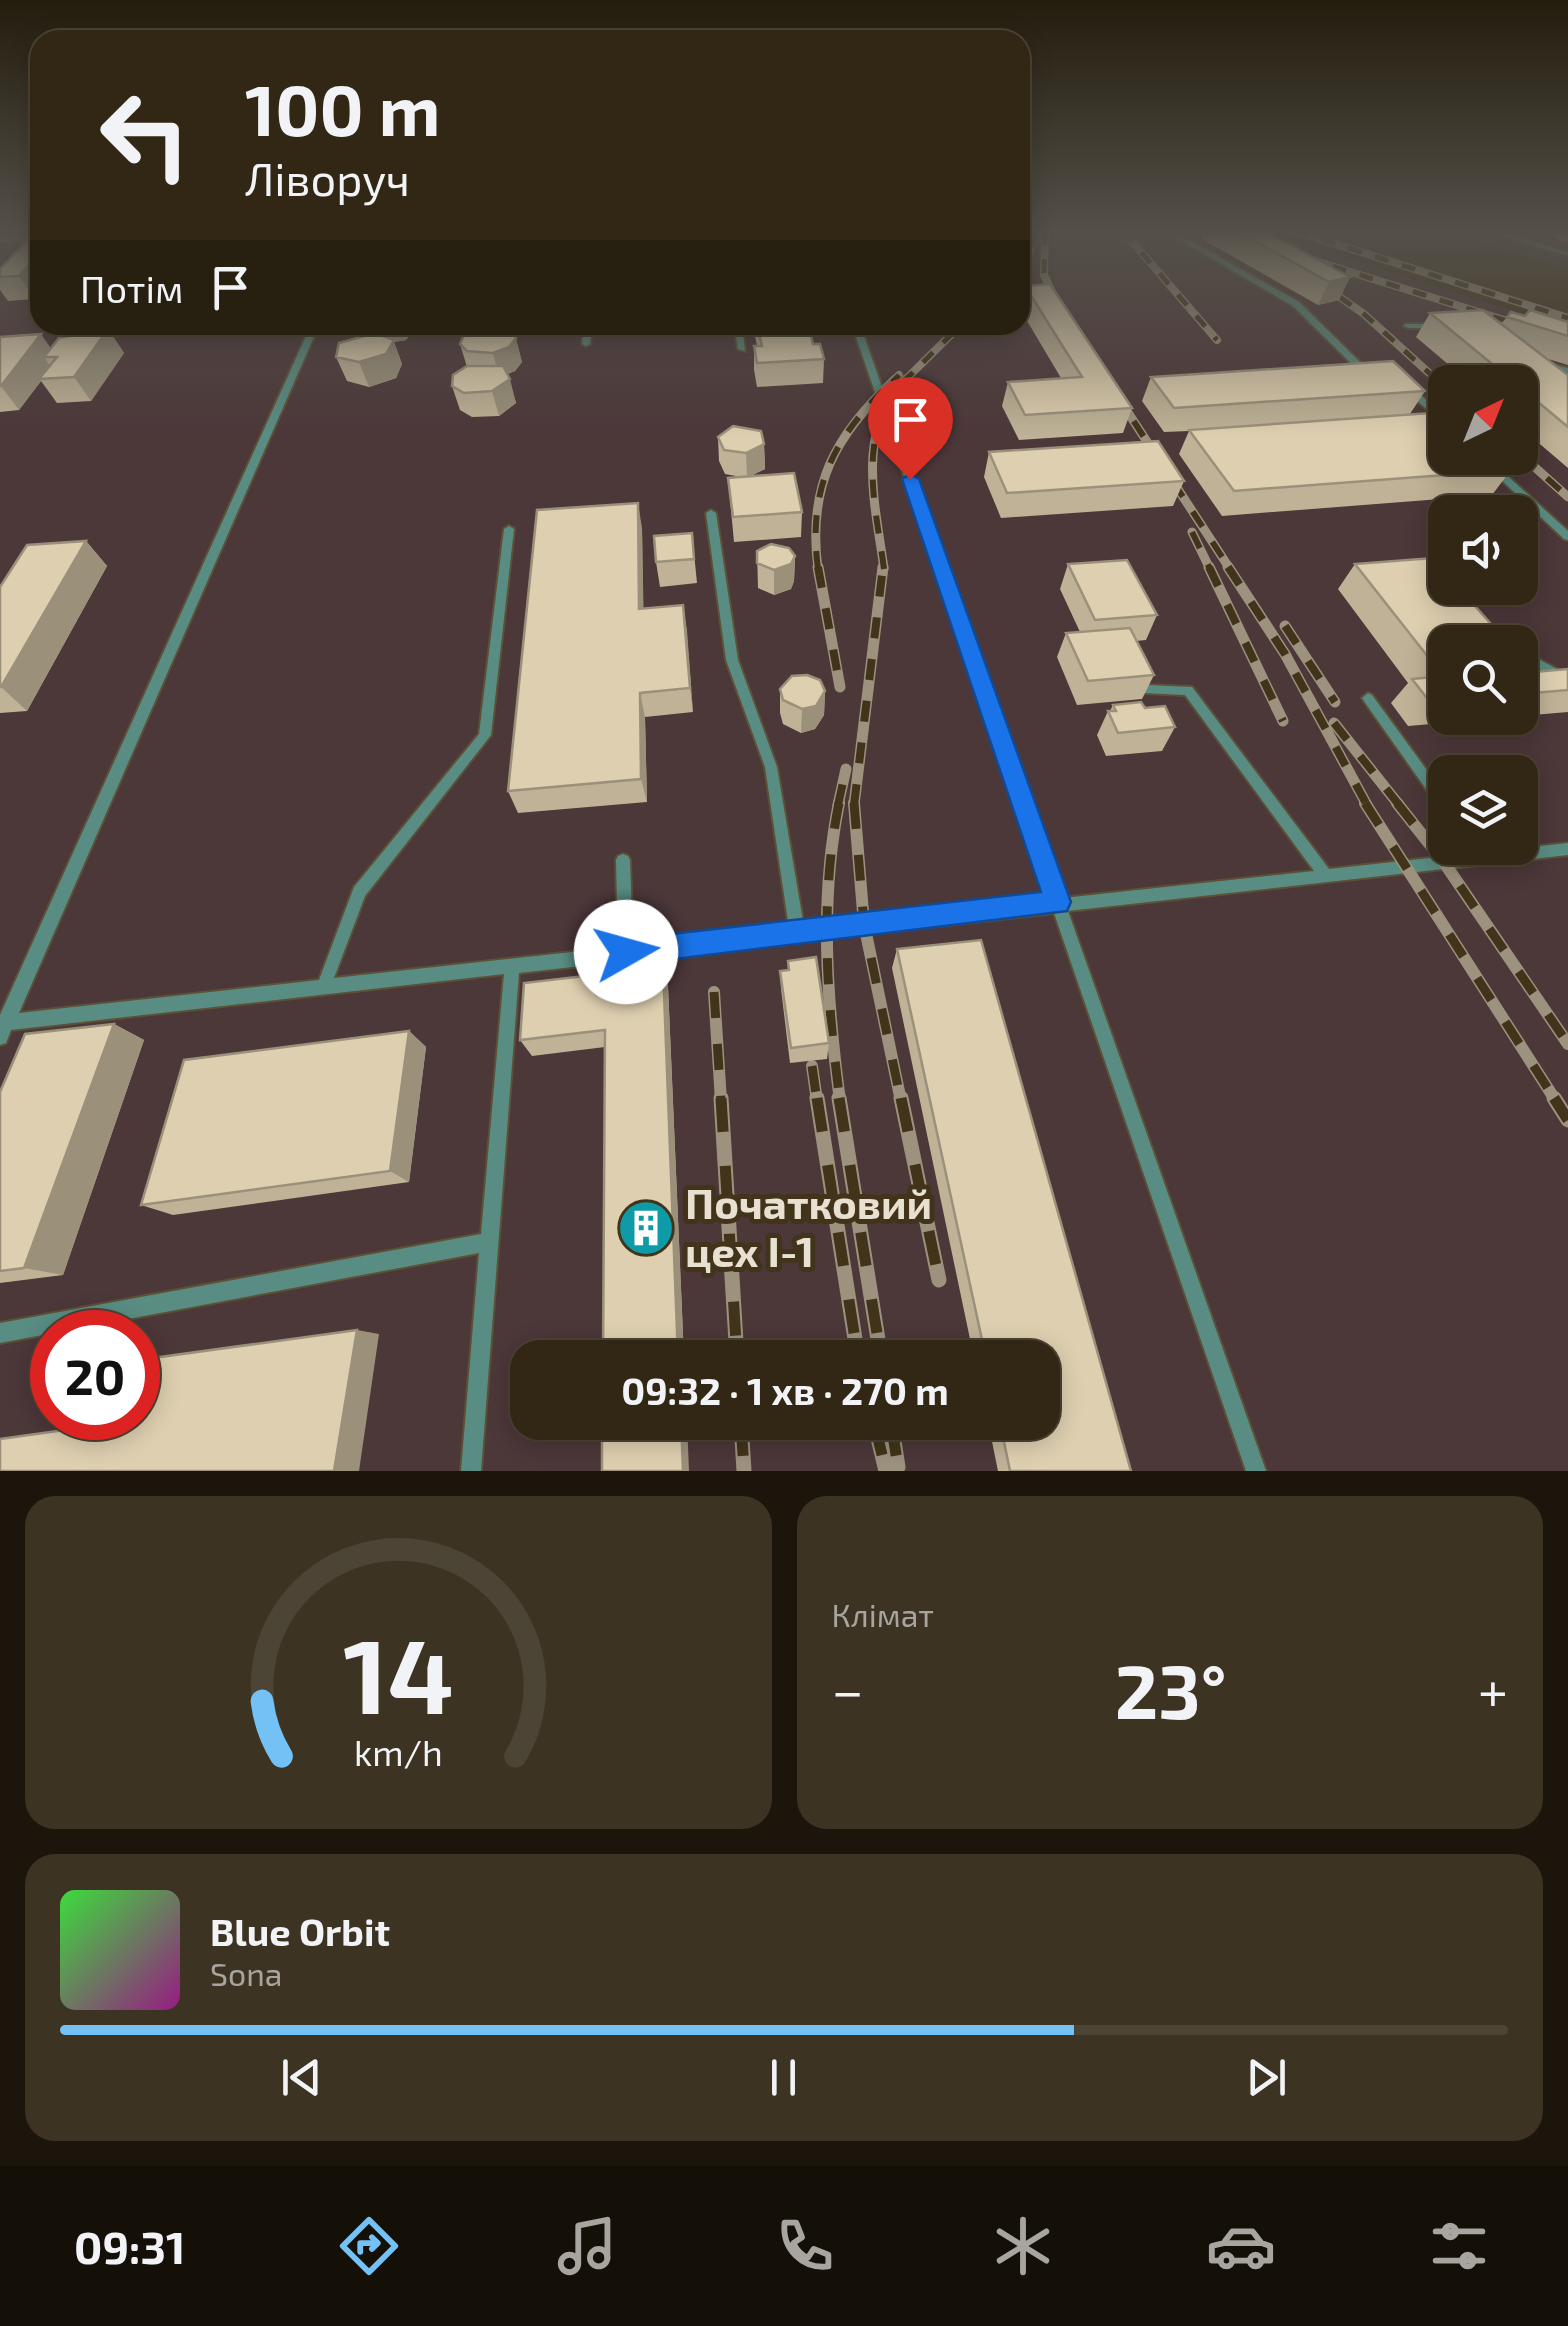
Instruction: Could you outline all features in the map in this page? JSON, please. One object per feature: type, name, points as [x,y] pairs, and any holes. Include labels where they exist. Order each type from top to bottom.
[{"type":"lane","points":[[1288,300],[1364,371]]},
{"type":"lane","points":[[1408,326],[1450,325]]},
{"type":"lane","points":[[2,1028],[311,335]]},
{"type":"lane","points":[[586,344],[587,335]]},
{"type":"lane","points":[[740,335],[742,349]]},
{"type":"lane","points":[[860,335],[1256,1471]]},
{"type":"lane","points":[[1540,374],[1529,361],[1568,371]]},
{"type":"lane","points":[[1346,372],[1378,374]]},
{"type":"lane","points":[[1402,382],[1428,406]]},
{"type":"lane","points":[[1501,475],[1568,537]]},
{"type":"lane","points":[[711,513],[732,660],[771,767],[798,931]]},
{"type":"lane","points":[[324,986],[358,892],[485,734],[509,529]]},
{"type":"lane","points":[[1538,664],[1568,681]]},
{"type":"lane","points":[[1147,690],[1188,690],[1324,874]]},
{"type":"lane","points":[[1368,698],[1428,781]]},
{"type":"lane","points":[[1538,849],[1568,848]]},
{"type":"lane","points":[[2,1028],[324,986],[1428,859]]},
{"type":"lane","points":[[623,860],[626,952]]},
{"type":"lane","points":[[472,1471],[512,965]]},
{"type":"lane","points":[[0,1333],[490,1242]]},
{"type":"shaded area","points":[[0,300],[30,300],[30,335],[1030,335],[1030,300],[1478,300],[1568,328],[1568,1471],[0,1471]]},
{"type":"building","points":[[1034,300],[1060,300],[1132,408],[1025,415],[1008,382],[1082,377]]},
{"type":"building","points":[[1483,310],[1568,375],[1568,427],[1538,402],[1538,365],[1493,365],[1430,313]]},
{"type":"building","points":[[1530,310],[1568,322],[1568,336],[1507,317],[1511,312],[1525,316]]},
{"type":"building","points":[[40,335],[1,386],[0,386],[0,337]]},
{"type":"building","points":[[104,335],[74,377],[39,379],[57,357],[44,357],[59,338]]},
{"type":"building","points":[[368,335],[394,340],[386,354],[359,362],[336,357],[339,343]]},
{"type":"building","points":[[464,335],[516,338],[509,347],[493,353],[467,351],[460,344]]},
{"type":"building","points":[[759,335],[811,335],[813,344],[820,344],[824,359],[757,363],[754,346],[762,346]]},
{"type":"building","points":[[1393,361],[1425,391],[1174,408],[1151,377]]},
{"type":"building","points":[[467,366],[503,366],[510,379],[492,391],[464,393],[452,386],[453,375]]},
{"type":"building","points":[[1428,413],[1428,475],[1445,475],[1234,491],[1189,430]]},
{"type":"building","points":[[733,426],[761,431],[764,444],[746,453],[724,450],[718,437]]},
{"type":"building","points":[[1158,441],[1184,481],[1007,493],[989,452]]},
{"type":"building","points":[[794,473],[802,512],[733,517],[728,478]]},
{"type":"building","points":[[638,503],[639,609],[683,605],[690,688],[640,693],[641,779],[508,791],[537,510]]},
{"type":"building","points":[[692,533],[694,559],[656,562],[654,536]]},
{"type":"building","points":[[86,541],[0,687],[0,587],[27,545]]},
{"type":"building","points":[[771,544],[789,548],[795,556],[791,564],[774,570],[757,563],[757,551]]},
{"type":"building","points":[[1428,558],[1428,605],[1474,605],[1492,625],[1428,625],[1428,657],[1355,564]]},
{"type":"building","points":[[1127,560],[1157,615],[1095,620],[1068,564]]},
{"type":"building","points":[[1130,628],[1154,675],[1088,681],[1066,633]]},
{"type":"building","points":[[1568,669],[1568,690],[1538,692],[1538,672]]},
{"type":"building","points":[[807,675],[820,680],[825,691],[816,706],[802,709],[783,700],[780,689],[792,676]]},
{"type":"building","points":[[1428,677],[1428,699],[1412,679]]},
{"type":"building","points":[[1141,702],[1145,708],[1165,706],[1175,727],[1118,733],[1108,711],[1116,711],[1113,705]]},
{"type":"building","points":[[981,940],[1131,1471],[1010,1471],[1004,1440],[1060,1440],[1060,1340],[982,1340],[897,949]]},
{"type":"building","points":[[816,957],[829,1043],[791,1048],[780,971],[789,970],[788,961]]},
{"type":"building","name":"Початковий цех І-1","points":[[663,967],[677,1340],[603,1340],[605,1030],[520,1040],[524,983]]},
{"type":"building","points":[[114,1024],[24,1268],[0,1271],[0,1092],[25,1034]]},
{"type":"building","points":[[409,1031],[390,1171],[141,1205],[184,1060]]},
{"type":"building","points":[[357,1330],[334,1471],[0,1471],[0,1439],[30,1435],[30,1440],[160,1440],[160,1357]]},
{"type":"building","points":[[602,1440],[682,1440],[683,1471],[602,1471]]},
{"type":"railway","points":[[1056,300],[1059,307]]},
{"type":"railway","points":[[1182,300],[1217,340]]},
{"type":"railway","points":[[1344,300],[1428,372]]},
{"type":"railway","points":[[1439,300],[1568,340]]},
{"type":"railway","points":[[1510,300],[1568,318]]},
{"type":"railway","points":[[906,379],[951,335]]},
{"type":"railway","points":[[818,569],[817,512],[830,464],[856,421],[899,375]]},
{"type":"railway","points":[[884,569],[874,495],[874,445],[890,399],[906,379]]},
{"type":"railway","points":[[1114,391],[1230,569]]},
{"type":"railway","points":[[1538,470],[1568,497]]},
{"type":"railway","points":[[1192,532],[1210,569]]},
{"type":"railway","points":[[818,567],[840,687]]},
{"type":"railway","points":[[854,804],[883,567]]},
{"type":"railway","points":[[1209,567],[1283,721]]},
{"type":"railway","points":[[1228,567],[1285,654],[1367,805]]},
{"type":"railway","points":[[1285,626],[1335,702]]},
{"type":"railway","points":[[1334,723],[1399,805]]},
{"type":"railway","points":[[838,805],[846,769]]},
{"type":"railway","points":[[839,803],[829,877],[827,952],[840,1101]]},
{"type":"railway","points":[[1365,803],[1556,1101]]},
{"type":"railway","points":[[1397,803],[1443,861],[1568,1044]]},
{"type":"railway","points":[[854,804],[864,924],[901,1101]]},
{"type":"railway","points":[[714,992],[721,1101]]},
{"type":"railway","points":[[812,1066],[817,1101]]},
{"type":"railway","points":[[721,1098],[736,1340]]},
{"type":"railway","points":[[817,1098],[855,1340]]},
{"type":"railway","points":[[839,1098],[878,1340]]},
{"type":"railway","points":[[901,1098],[939,1280]]},
{"type":"railway","points":[[1554,1098],[1568,1120]]},
{"type":"railway","points":[[742,1440],[744,1471]]},
{"type":"railway","points":[[878,1440],[886,1471]]},
{"type":"railway","points":[[894,1440],[898,1467]]},
{"type":"place","name":"Початковий цех І-1","points":[[646,1228]]},
{"type":"route","points":[[626,952],[1058,902],[910,479]]}]
